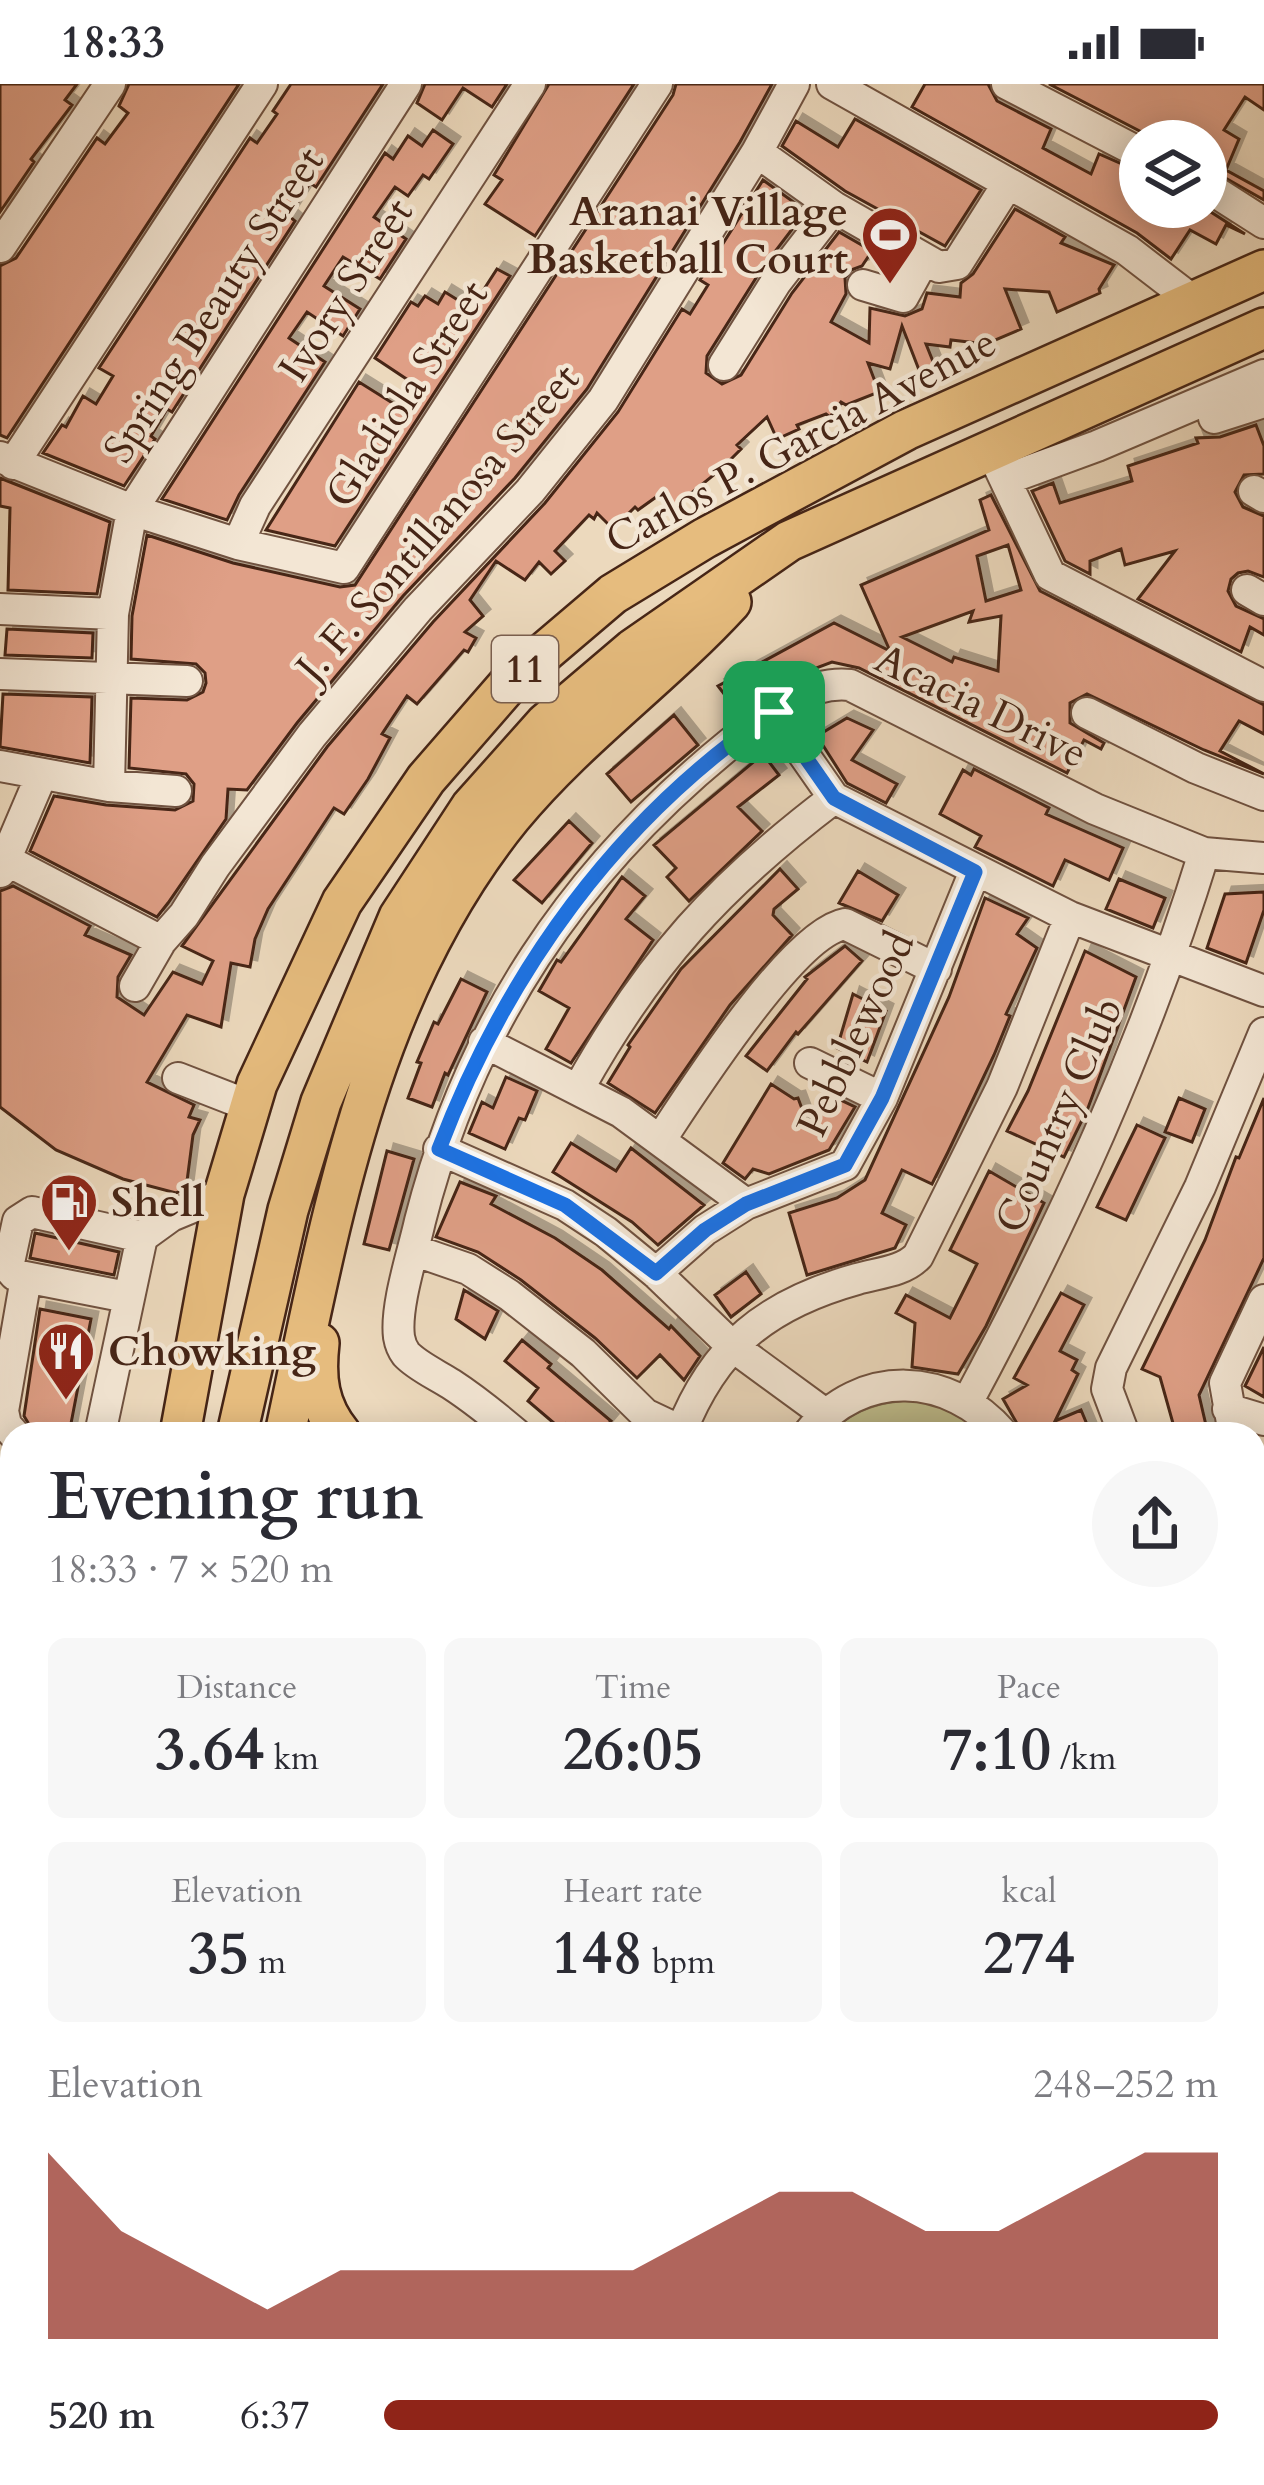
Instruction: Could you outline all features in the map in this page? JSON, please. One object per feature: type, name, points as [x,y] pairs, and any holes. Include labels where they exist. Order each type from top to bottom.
[{"type":"main road","name":"Carlos P. Garcia Avenue","points":[[182,1422],[224,1194],[250,1106],[342,902],[426,778],[513,679],[613,595],[705,538],[906,430],[1264,270]]},
{"type":"main road","name":"Carlos P. Garcia Avenue","points":[[240,1422],[288,1210],[321,1102],[399,917],[471,807],[546,723],[633,649],[789,541],[999,465],[1264,328]]},
{"type":"main road","points":[[288,1422],[356,1123],[396,1013],[428,947],[486,850],[582,740],[693,641],[789,541]]},
{"type":"main road","points":[[332,1213],[316,1377],[333,1422]]},
{"type":"street","points":[[0,247],[110,84]]},
{"type":"street","points":[[238,544],[132,510],[7,460],[262,84]]},
{"type":"street","name":"Spring Beauty Street","points":[[132,510],[406,84]]},
{"type":"street","name":"Ivory Street","points":[[238,544],[255,506],[530,84]]},
{"type":"street","name":"Gladiola Street","points":[[238,544],[344,568],[657,84]]},
{"type":"street","name":"J. F. Sontillanosa Street","points":[[136,986],[161,941],[312,735],[418,609],[530,491],[603,400],[794,84]]},
{"type":"street","points":[[832,84],[1127,250],[1192,300]]},
{"type":"street","points":[[1007,84],[1119,141]]},
{"type":"street","points":[[757,152],[834,206],[939,268],[957,264],[1007,185]]},
{"type":"street","points":[[1227,199],[1264,223]]},
{"type":"street","points":[[724,365],[776,282],[834,206]]},
{"type":"street","points":[[887,238],[860,291],[903,297],[924,259]]},
{"type":"street","points":[[1264,375],[1120,436],[999,465],[1050,575],[1264,686]]},
{"type":"street","points":[[1120,436],[1132,445],[1145,446],[1248,404],[1264,402]]},
{"type":"street","points":[[109,786],[113,614],[132,510]]},
{"type":"street","points":[[0,610],[113,614]]},
{"type":"street","points":[[0,674],[187,681]]},
{"type":"street","name":"Acacia Drive","points":[[500,1422],[403,1349],[399,1338],[413,1250],[439,1149],[484,1042],[543,942],[636,828],[706,763],[774,712],[817,686],[850,685],[1036,782],[1204,853],[1264,858]]},
{"type":"street","points":[[774,712],[834,798],[1070,917],[1264,991]]},
{"type":"street","points":[[1087,713],[1196,769],[1264,795]]},
{"type":"street","points":[[0,766],[109,786],[176,791]]},
{"type":"street","points":[[41,776],[3,866],[161,941]]},
{"type":"street","points":[[579,1088],[635,994],[699,914],[775,842],[834,798]]},
{"type":"street","name":"Country Club","points":[[968,1401],[1058,1228],[1121,1086],[1172,956],[1204,853]]},
{"type":"street","name":"Pebblewood","points":[[656,1273],[705,1230],[746,1204],[845,1165],[882,1098],[975,872]]},
{"type":"street","points":[[686,1422],[704,1382],[754,1324],[794,1300],[901,1268],[918,1256],[1001,1087],[1070,917]]},
{"type":"street","points":[[661,1138],[735,1027],[784,971],[833,926],[845,924],[936,969]]},
{"type":"street","points":[[1120,1422],[1108,1389],[1111,1368],[1200,1187],[1264,1033]]},
{"type":"street","points":[[484,1042],[579,1088],[661,1138],[746,1204]]},
{"type":"street","points":[[810,1063],[882,1098]]},
{"type":"street","points":[[178,1078],[250,1106]]},
{"type":"street","points":[[439,1149],[565,1205],[656,1273],[814,1422]]},
{"type":"street","points":[[102,1422],[142,1237],[171,1216],[224,1194]]},
{"type":"street","points":[[127,1297],[26,1278],[8,1268],[22,1215],[32,1212],[142,1237]]},
{"type":"street","points":[[413,1250],[468,1269],[508,1295],[583,1353],[645,1414],[661,1422]]},
{"type":"street","points":[[5,1422],[3,1412],[26,1278]]},
{"type":"street","points":[[1264,1300],[1225,1383],[1231,1421],[1264,1420]]},
{"type":"street","points":[[820,1422],[878,1389],[906,1384],[947,1391],[968,1401],[991,1422]]},
{"type":"shaded area","points":[[932,1398],[969,1422],[842,1422],[889,1402]]},
{"type":"building","points":[[0,84],[77,84],[65,100],[72,105],[31,159],[34,162],[0,212]]},
{"type":"building","points":[[129,84],[239,84],[7,438],[0,435],[0,266],[16,258],[97,138],[105,144],[128,113],[119,106]]},
{"type":"building","points":[[291,84],[383,84],[316,187],[310,183],[289,216],[295,221],[172,412],[167,409],[151,436],[155,439],[124,486],[43,453],[62,425],[66,427],[83,396],[96,404],[113,376],[99,368],[250,138],[257,143],[277,114],[273,111]]},
{"type":"building","points":[[425,84],[507,84],[492,107],[463,88],[442,120],[417,103]]},
{"type":"building","points":[[549,84],[634,84],[535,236],[485,204],[502,180],[494,175]]},
{"type":"building","points":[[676,84],[772,84],[587,389],[515,478],[403,596],[247,790],[228,789],[226,819],[157,917],[30,851],[54,796],[175,810],[193,801],[194,784],[186,774],[129,768],[131,698],[187,700],[203,692],[206,683],[205,673],[196,664],[131,659],[132,616],[147,535],[233,563],[340,587],[355,585]]},
{"type":"building","points":[[925,84],[988,84],[997,101],[1051,129],[1043,148],[1091,174],[1099,154],[1119,163],[1119,223],[912,107]]},
{"type":"building","points":[[1049,84],[1264,84],[1264,110],[1245,97],[1227,125],[1227,120],[1119,120]]},
{"type":"building","points":[[855,119],[981,190],[945,246],[845,191],[782,146],[796,121],[838,147]]},
{"type":"building","points":[[433,130],[453,144],[429,179],[423,175],[408,196],[395,187],[374,217],[406,239],[380,279],[343,257],[324,286],[360,309],[343,336],[307,312],[289,338],[325,362],[227,520],[162,499],[385,153],[393,159],[408,136],[422,146]]},
{"type":"building","points":[[1227,132],[1239,139],[1227,168]]},
{"type":"building","points":[[1227,171],[1264,191],[1264,200],[1227,179]]},
{"type":"building","points":[[763,180],[806,211],[761,270],[707,356],[706,373],[722,384],[741,375],[792,293],[839,232],[872,251],[845,278],[846,294],[831,322],[869,343],[870,308],[905,316],[922,309],[927,293],[960,297],[961,283],[973,274],[1015,209],[1065,237],[1061,243],[1114,265],[1100,293],[1057,312],[1049,292],[1005,289],[1021,329],[986,344],[951,340],[950,347],[926,344],[936,369],[921,375],[902,326],[890,369],[868,363],[879,392],[846,405],[841,402],[830,417],[826,414],[797,425],[799,429],[777,439],[767,417],[737,445],[741,449],[720,470],[669,511],[659,495],[638,510],[635,507],[613,529],[597,513],[594,519],[589,515],[555,551],[565,561],[551,574],[539,562],[525,580],[496,561],[470,600],[483,616],[465,632],[476,638],[468,652],[464,650],[417,704],[407,696],[382,734],[390,738],[368,779],[344,814],[334,808],[268,909],[250,967],[231,963],[221,1027],[187,1015],[147,1082],[194,1105],[189,1117],[200,1120],[193,1135],[186,1189],[176,1193],[123,1179],[56,1150],[0,1107],[0,891],[13,886],[90,926],[85,935],[131,955],[118,977],[117,997],[144,1015],[173,972],[202,984],[213,961],[182,946],[327,747],[433,622],[545,503],[618,412],[682,309],[690,314],[708,285],[700,280]]},
{"type":"building","points":[[1128,228],[1224,228],[1216,244],[1190,230],[1171,259]]},
{"type":"building","points":[[497,269],[510,276],[335,546],[266,530],[359,382],[402,409],[417,386],[375,358],[411,302],[418,306],[425,296],[438,304],[445,292],[461,302],[465,296],[475,303]]},
{"type":"building","points":[[1256,425],[1264,446],[1264,474],[1244,475],[1235,492],[1243,507],[1264,516],[1264,577],[1238,573],[1228,591],[1236,606],[1264,619],[1264,635],[1250,627],[1241,652],[1138,599],[1175,551],[1125,565],[1121,549],[1090,561],[1090,574],[1065,561],[1032,491],[1053,483],[1060,503],[1132,481],[1128,466],[1198,443],[1196,438],[1220,437]]},
{"type":"building","points":[[0,478],[110,522],[97,594],[8,590],[10,508],[0,506]]},
{"type":"building","points":[[991,495],[1040,591],[1264,705],[1264,734],[1239,721],[1220,751],[1264,774],[1087,694],[1070,703],[1070,723],[1104,743],[1101,749],[1084,740],[1067,773],[859,668],[832,662],[792,677],[737,711],[718,686],[834,623],[890,651],[861,585],[989,530],[980,500]],"holes":[[[1008,545],[1021,590],[986,601],[977,556]],[[973,611],[969,622],[1001,616],[998,671],[954,657],[952,662],[902,637]]]},
{"type":"building","points":[[7,629],[93,633],[92,658],[5,655]]},
{"type":"building","points":[[3,694],[92,697],[90,763],[0,747]]},
{"type":"building","points":[[674,715],[698,745],[631,802],[607,774]]},
{"type":"building","points":[[847,718],[873,730],[852,760],[897,784],[886,803],[847,783],[817,736]]},
{"type":"building","points":[[763,754],[779,775],[738,807],[762,831],[689,901],[667,877],[676,868],[654,845]]},
{"type":"building","points":[[974,769],[1049,808],[1046,814],[1123,848],[1109,880],[1065,860],[1053,886],[975,847],[981,836],[940,814],[963,770],[971,775]]},
{"type":"building","points":[[569,821],[592,843],[542,903],[514,880]]},
{"type":"building","points":[[780,869],[798,889],[773,915],[792,935],[730,1005],[655,1113],[608,1083],[628,1045],[681,969]]},
{"type":"building","points":[[858,871],[898,895],[882,921],[839,903]]},
{"type":"building","points":[[622,877],[645,896],[626,919],[653,940],[571,1063],[546,1049],[569,1008],[539,991],[557,960],[561,962]]},
{"type":"building","points":[[1119,879],[1165,898],[1153,928],[1106,909]]},
{"type":"building","points":[[1264,892],[1264,910],[1246,963],[1207,948],[1225,894]]},
{"type":"building","points":[[985,898],[1028,918],[1017,934],[1037,948],[1006,1014],[1010,1016],[994,1055],[932,1184],[902,1170],[882,1213],[906,1225],[895,1248],[807,1275],[789,1213],[837,1198],[865,1180],[949,997]]},
{"type":"building","points":[[845,946],[862,961],[767,1071],[746,1056],[805,977]]},
{"type":"building","points":[[1085,951],[1136,977],[1088,1108],[1064,1157],[1007,1131]]},
{"type":"building","points":[[461,979],[487,992],[432,1107],[408,1098],[434,1022],[438,1024]]},
{"type":"building","points":[[853,994],[886,1011],[867,1062],[837,1048]]},
{"type":"building","points":[[506,1077],[537,1091],[505,1149],[469,1133],[482,1102],[493,1108]]},
{"type":"building","points":[[771,1084],[798,1098],[808,1125],[830,1095],[855,1107],[829,1150],[769,1174],[753,1169],[745,1179],[723,1163]]},
{"type":"building","points":[[1179,1098],[1205,1109],[1192,1142],[1165,1132]]},
{"type":"building","points":[[1264,1098],[1264,1258],[1199,1395],[1205,1422],[1173,1422],[1160,1377],[1142,1369]]},
{"type":"building","points":[[1137,1125],[1165,1138],[1126,1220],[1097,1207]]},
{"type":"building","points":[[571,1143],[616,1171],[631,1148],[704,1205],[658,1245],[632,1222],[553,1172]]},
{"type":"building","points":[[387,1151],[414,1159],[389,1250],[364,1244]]},
{"type":"building","points":[[989,1171],[1044,1203],[958,1374],[912,1367],[915,1323],[896,1313],[906,1295],[950,1318],[977,1264],[950,1250]]},
{"type":"building","points":[[460,1182],[496,1196],[491,1204],[555,1238],[602,1270],[669,1329],[671,1326],[700,1356],[684,1380],[660,1355],[637,1378],[521,1280],[478,1252],[436,1237]]},
{"type":"building","points":[[35,1233],[119,1252],[114,1275],[30,1258]]},
{"type":"building","points":[[746,1272],[761,1294],[731,1317],[715,1295]]},
{"type":"building","points":[[464,1290],[498,1311],[485,1339],[456,1319]]},
{"type":"building","points":[[1061,1293],[1084,1305],[1060,1351],[1077,1360],[1072,1370],[1078,1374],[1055,1421],[1081,1410],[1086,1422],[1016,1422],[1003,1399],[1027,1385],[1014,1378]]},
{"type":"building","points":[[40,1309],[91,1319],[71,1422],[28,1422],[24,1416]]},
{"type":"building","points":[[522,1340],[611,1421],[553,1422],[528,1401],[538,1388],[505,1361]]},
{"type":"building","points":[[1264,1347],[1264,1397],[1245,1386]]},
{"type":"place","name":"Aranai Village Basketball Court","points":[[890,286]]},
{"type":"place","name":"Shell","points":[[69,1253]]},
{"type":"place","name":"Chowking","points":[[66,1402]]},
{"type":"route","points":[[774,712],[834,798],[975,872],[882,1098],[852,1157],[835,1172],[746,1204],[705,1230],[656,1273],[565,1205],[439,1149],[458,1097],[514,986],[573,902],[636,828],[676,790],[774,712]]}]
